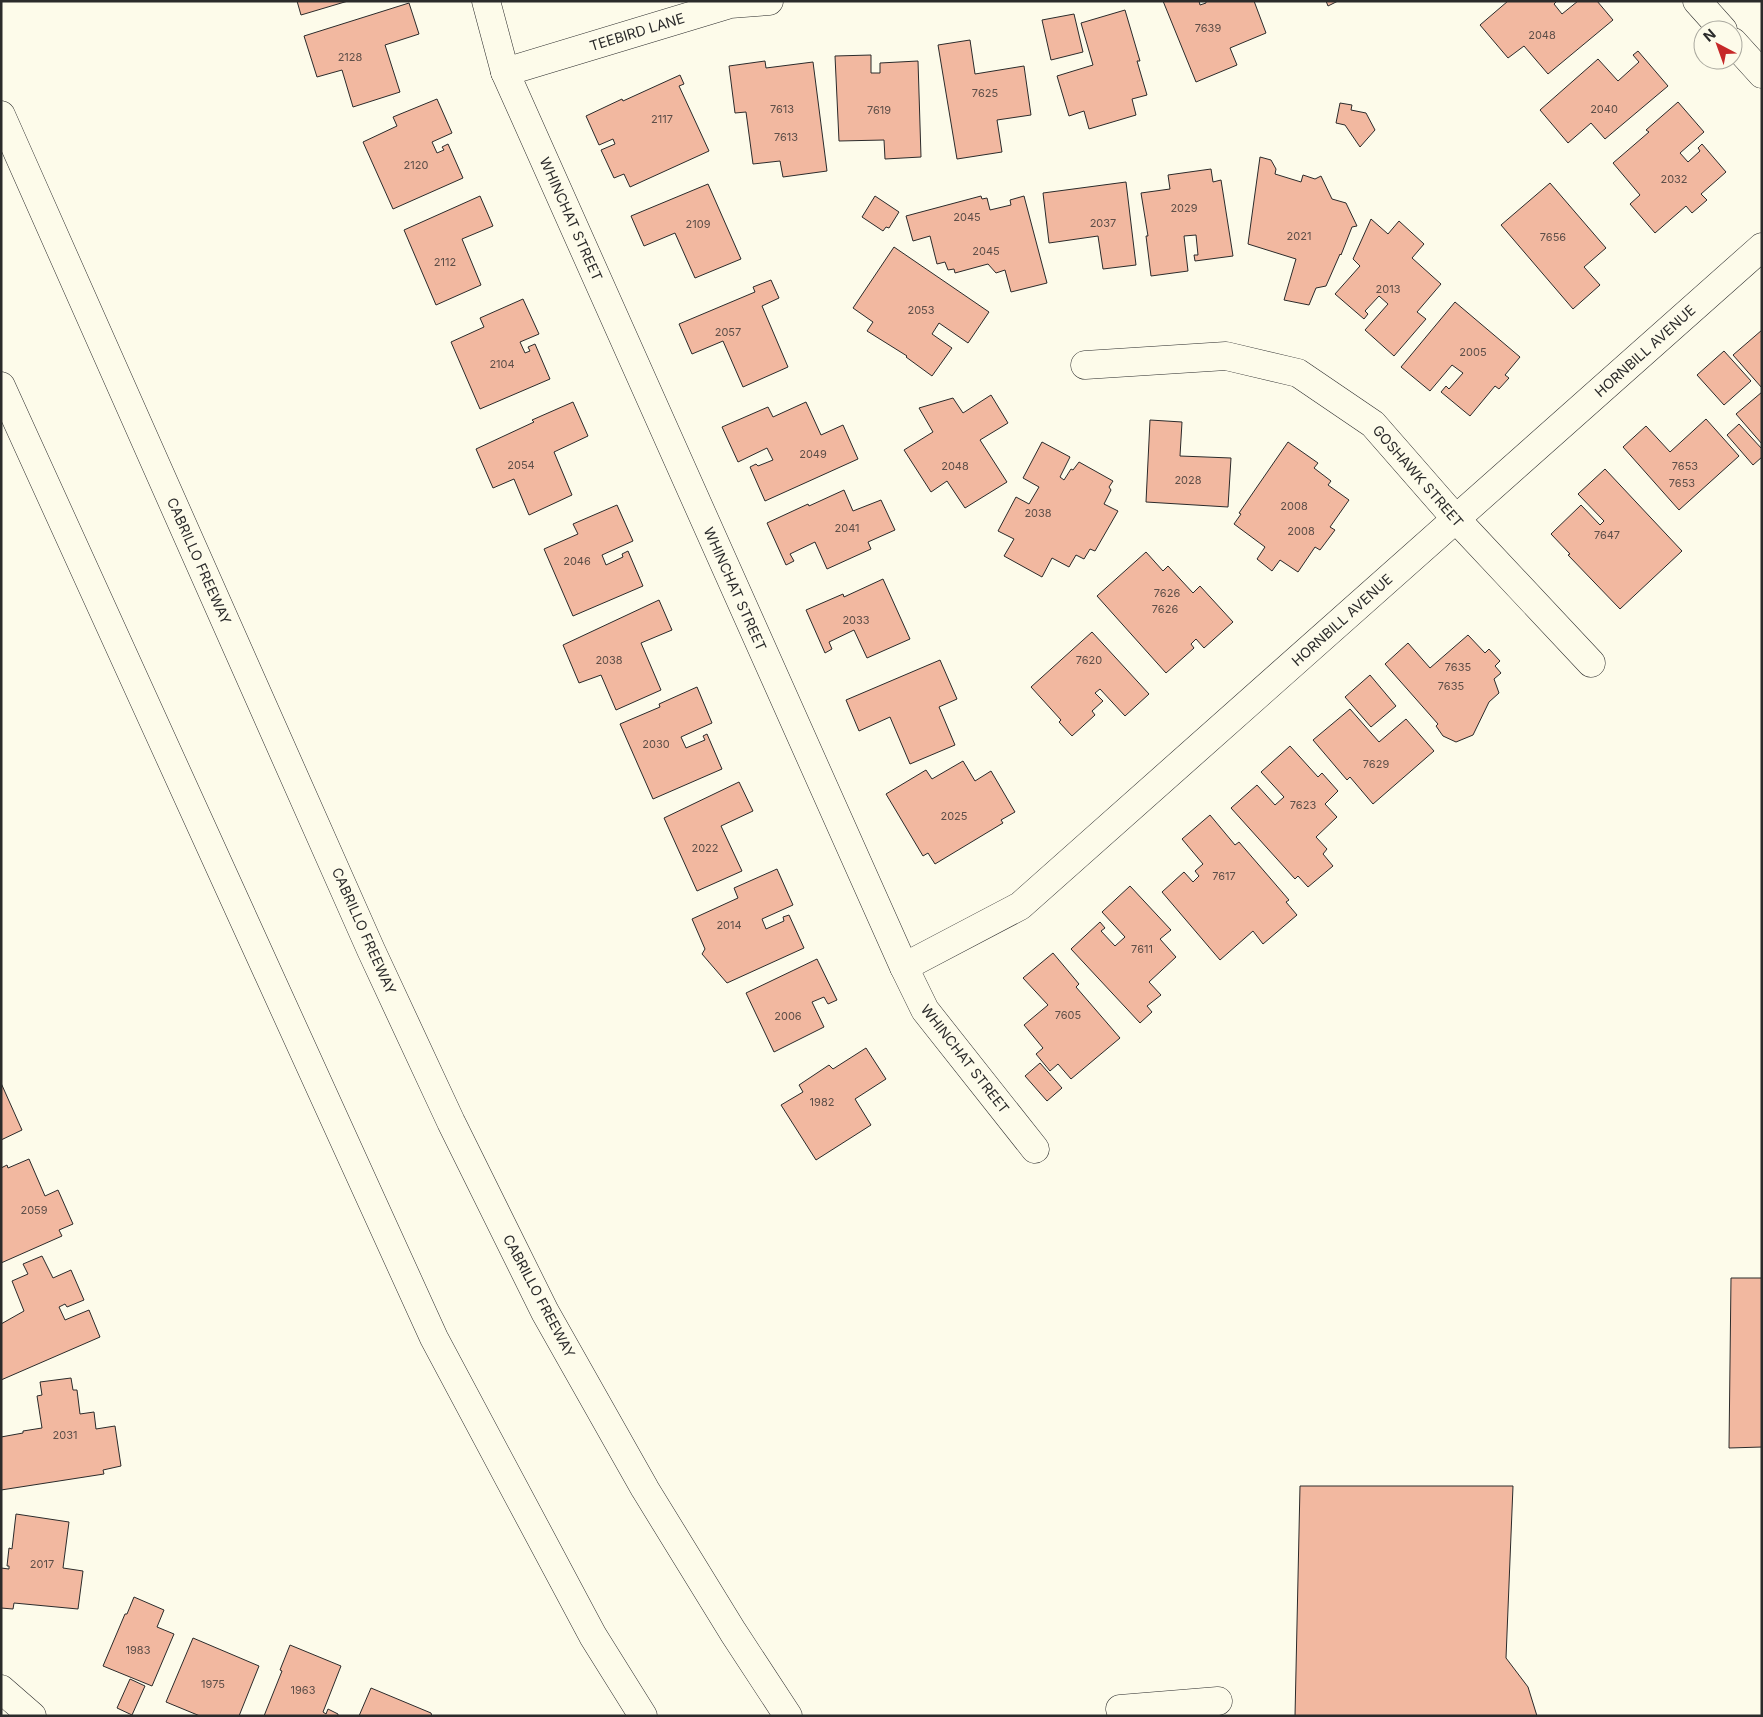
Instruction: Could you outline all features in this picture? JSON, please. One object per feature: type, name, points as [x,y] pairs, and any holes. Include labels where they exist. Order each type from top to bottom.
[{"type":"main road","name":"WHINCHAT STREET","points":[[486,1],[505,72],[904,968],[926,1010],[1035,1149]]},
{"type":"main road","name":"TEEBIRD LANE","points":[[505,72],[730,4],[769,1]]},
{"type":"main road","points":[[1697,1],[1713,20]]},
{"type":"main road","points":[[1743,53],[1762,74]]},
{"type":"main road","name":"CABRILLO FREEWAY","points":[[1,115],[371,950],[460,1139],[545,1312],[636,1472],[728,1624],[788,1716]]},
{"type":"main road","name":"HORNBILL AVENUE","points":[[904,968],[1020,906],[1762,247]]},
{"type":"main road","name":"GOSHAWK STREET","points":[[1085,365],[1226,356],[1298,373],[1373,424],[1456,519],[1591,663]]},
{"type":"main road","points":[[1,386],[434,1338],[592,1636],[643,1716]]},
{"type":"main road","points":[[1,1689],[32,1716]]},
{"type":"main road","points":[[1120,1709],[1218,1701]]},
{"type":"building","points":[[297,1],[348,1],[301,15]]},
{"type":"building","points":[[1163,1],[1199,1],[1200,5],[1206,3],[1206,1],[1254,1],[1266,33],[1230,48],[1237,65],[1196,82]]},
{"type":"building","points":[[1326,1],[1338,1],[1328,6]]},
{"type":"building","points":[[1508,1],[1557,1],[1554,4],[1562,14],[1578,1],[1597,1],[1613,20],[1548,74],[1524,46],[1508,58],[1480,25]]},
{"type":"building","points":[[409,3],[419,34],[385,45],[400,92],[353,107],[342,70],[317,77],[304,36]]},
{"type":"building","points":[[1125,10],[1140,61],[1137,61],[1147,95],[1132,99],[1136,115],[1089,129],[1084,111],[1069,116],[1057,76],[1093,65],[1081,23]]},
{"type":"building","points":[[1074,14],[1083,52],[1051,60],[1042,20]]},
{"type":"building","points":[[970,40],[975,74],[1024,66],[1031,115],[997,120],[1002,152],[957,159],[938,45]]},
{"type":"building","points":[[1638,51],[1668,86],[1605,139],[1591,123],[1568,143],[1540,110],[1598,59],[1618,81],[1639,62],[1633,55]]},
{"type":"building","points":[[871,55],[871,73],[880,73],[880,63],[918,61],[921,157],[885,159],[884,140],[839,141],[835,56]]},
{"type":"building","points":[[765,61],[766,68],[813,62],[827,171],[783,177],[780,161],[753,164],[746,112],[735,113],[729,66]]},
{"type":"building","points":[[680,75],[684,84],[679,86],[709,151],[630,187],[624,174],[614,178],[601,150],[615,144],[613,139],[599,145],[586,116]]},
{"type":"building","points":[[437,99],[452,133],[432,142],[437,153],[444,150],[442,147],[448,144],[463,178],[393,209],[363,142],[397,126],[393,117]]},
{"type":"building","points":[[1678,102],[1704,132],[1680,153],[1688,162],[1700,151],[1698,148],[1702,144],[1726,172],[1701,194],[1707,200],[1692,213],[1686,206],[1655,233],[1630,204],[1640,195],[1613,163],[1649,132],[1646,130]]},
{"type":"building","points":[[1340,103],[1352,105],[1351,110],[1366,113],[1375,130],[1360,147],[1345,125],[1336,123]]},
{"type":"building","points":[[1260,157],[1271,160],[1276,169],[1275,174],[1301,182],[1303,175],[1315,179],[1321,176],[1332,199],[1346,203],[1357,226],[1352,227],[1326,286],[1316,288],[1309,305],[1284,300],[1296,259],[1248,244]]},
{"type":"building","points":[[1211,169],[1213,182],[1221,180],[1233,256],[1195,261],[1194,255],[1198,255],[1196,235],[1184,236],[1188,271],[1151,276],[1146,236],[1148,236],[1141,193],[1170,189],[1168,175]]},
{"type":"building","points":[[1126,182],[1136,265],[1103,269],[1098,236],[1049,243],[1043,193]]},
{"type":"building","points":[[1550,183],[1606,248],[1584,267],[1600,285],[1573,309],[1501,225]]},
{"type":"building","points":[[708,184],[741,259],[695,278],[675,233],[644,246],[631,216]]},
{"type":"building","points":[[480,196],[493,226],[462,239],[481,285],[436,305],[404,230]]},
{"type":"building","points":[[875,196],[899,212],[889,228],[886,227],[883,231],[862,217]]},
{"type":"building","points":[[981,196],[982,199],[987,198],[990,210],[1011,205],[1010,200],[1024,196],[1047,283],[1011,292],[1005,270],[996,273],[988,264],[955,273],[954,269],[948,270],[945,262],[937,264],[930,236],[913,241],[906,216]]},
{"type":"building","points":[[1371,219],[1388,234],[1399,221],[1424,244],[1412,258],[1441,284],[1417,312],[1426,319],[1394,356],[1365,330],[1388,304],[1379,296],[1365,311],[1368,314],[1364,319],[1335,294],[1360,266],[1353,259]]},
{"type":"building","points":[[894,247],[989,312],[968,343],[939,323],[932,334],[952,348],[932,376],[907,356],[867,331],[873,322],[853,308]]},
{"type":"building","points":[[771,280],[779,298],[762,306],[788,367],[743,387],[723,341],[692,354],[679,324],[755,292],[753,287]]},
{"type":"building","points":[[523,299],[539,334],[520,342],[525,353],[530,351],[528,347],[535,344],[550,379],[480,409],[451,342],[484,327],[480,318]]},
{"type":"building","points":[[1455,302],[1520,357],[1505,375],[1509,378],[1499,389],[1495,386],[1470,416],[1441,392],[1446,386],[1449,389],[1463,373],[1452,365],[1430,391],[1401,367]]},
{"type":"building","points":[[1762,330],[1762,388],[1733,355]]},
{"type":"building","points":[[1724,351],[1751,381],[1724,405],[1697,375]]},
{"type":"building","points":[[1762,392],[1762,444],[1736,414]]},
{"type":"building","points":[[991,395],[1008,423],[980,440],[1007,482],[965,508],[947,481],[931,492],[904,450],[933,432],[919,408],[953,398],[963,413]]},
{"type":"building","points":[[573,402],[588,436],[554,452],[572,495],[529,515],[514,479],[493,488],[476,449],[534,422],[532,420]]},
{"type":"building","points":[[806,402],[821,435],[843,425],[858,459],[765,501],[750,467],[773,460],[767,448],[738,462],[722,427],[768,407],[773,417]]},
{"type":"building","points":[[1706,419],[1739,456],[1679,510],[1623,447],[1646,426],[1670,452]]},
{"type":"building","points":[[1150,420],[1182,422],[1180,456],[1231,458],[1228,507],[1146,502]]},
{"type":"building","points":[[1739,424],[1762,449],[1762,457],[1753,465],[1727,435]]},
{"type":"building","points":[[1042,442],[1070,457],[1060,477],[1064,480],[1071,469],[1073,470],[1079,462],[1113,481],[1109,487],[1111,490],[1104,504],[1118,511],[1095,551],[1090,549],[1084,559],[1076,555],[1069,567],[1052,558],[1042,577],[1004,556],[1014,539],[998,531],[1016,497],[1029,504],[1039,487],[1023,478]]},
{"type":"building","points":[[1288,442],[1318,463],[1314,468],[1331,481],[1328,485],[1349,500],[1330,527],[1335,530],[1320,550],[1315,547],[1298,572],[1280,560],[1272,571],[1257,559],[1265,547],[1234,524],[1241,514],[1239,513]]},
{"type":"building","points":[[1605,469],[1682,551],[1620,609],[1568,555],[1570,554],[1551,534],[1581,505],[1600,525],[1604,521],[1578,494]]},
{"type":"building","points":[[844,490],[853,511],[881,500],[895,530],[868,542],[871,549],[827,569],[815,542],[790,554],[794,561],[786,565],[767,523]]},
{"type":"building","points":[[617,505],[633,541],[602,555],[606,565],[623,557],[622,554],[628,551],[643,586],[573,616],[544,549],[578,534],[573,524]]},
{"type":"building","points":[[1146,552],[1163,571],[1168,566],[1193,593],[1200,586],[1233,622],[1204,648],[1196,639],[1191,644],[1194,648],[1166,673],[1097,596]]},
{"type":"building","points":[[883,579],[910,639],[867,658],[854,630],[829,642],[832,649],[825,653],[806,610],[843,594],[844,597]]},
{"type":"building","points":[[659,600],[672,630],[641,643],[661,690],[616,710],[601,675],[579,683],[563,645]]},
{"type":"building","points":[[1092,632],[1149,694],[1125,716],[1100,689],[1095,693],[1103,701],[1092,711],[1095,715],[1072,736],[1059,722],[1061,720],[1031,687]]},
{"type":"building","points":[[1468,635],[1485,653],[1489,649],[1500,661],[1495,666],[1501,673],[1494,679],[1499,693],[1489,702],[1473,735],[1456,742],[1443,736],[1436,726],[1438,724],[1385,664],[1408,643],[1430,668]]},
{"type":"building","points":[[940,660],[957,699],[939,707],[955,745],[910,764],[890,717],[859,731],[846,700]]},
{"type":"building","points":[[1370,675],[1396,706],[1371,727],[1345,697]]},
{"type":"building","points":[[697,687],[712,723],[681,737],[686,748],[705,740],[703,736],[707,734],[722,769],[653,799],[620,724],[660,707],[659,704]]},
{"type":"building","points":[[1350,709],[1379,742],[1406,719],[1434,751],[1373,804],[1350,777],[1347,780],[1313,740]]},
{"type":"building","points":[[1290,746],[1318,777],[1322,773],[1338,791],[1325,804],[1337,817],[1316,837],[1327,849],[1323,854],[1333,866],[1308,887],[1298,876],[1295,879],[1231,808],[1257,785],[1275,805],[1284,797],[1261,772]]},
{"type":"building","points":[[963,761],[975,781],[991,771],[1015,812],[1001,820],[1003,823],[935,864],[928,853],[923,856],[886,794],[926,770],[932,779]]},
{"type":"building","points":[[739,782],[753,811],[721,826],[742,871],[697,891],[664,818]]},
{"type":"building","points":[[1210,815],[1235,845],[1239,842],[1289,900],[1286,902],[1297,915],[1263,944],[1253,931],[1220,960],[1162,892],[1184,872],[1193,882],[1199,876],[1195,871],[1203,864],[1182,839]]},
{"type":"building","points":[[777,869],[793,905],[762,919],[766,929],[784,921],[783,917],[789,915],[804,948],[727,983],[702,954],[705,949],[692,919],[738,898],[734,888]]},
{"type":"building","points":[[1130,886],[1171,930],[1160,939],[1176,957],[1149,982],[1161,995],[1147,1006],[1152,1012],[1140,1023],[1071,949],[1100,922],[1105,928],[1101,931],[1115,946],[1125,937],[1102,912]]},
{"type":"building","points":[[1053,953],[1079,984],[1076,987],[1120,1038],[1071,1079],[1058,1064],[1050,1071],[1036,1054],[1043,1048],[1024,1025],[1048,1005],[1023,978]]},
{"type":"building","points":[[817,959],[837,1000],[828,1004],[824,997],[812,1002],[824,1027],[774,1052],[746,993]]},
{"type":"building","points":[[866,1048],[886,1079],[855,1099],[871,1125],[816,1160],[781,1105],[803,1092],[799,1085],[829,1065],[833,1069]]},
{"type":"building","points":[[1040,1063],[1062,1088],[1047,1101],[1025,1076]]},
{"type":"building","points":[[1,1083],[22,1130],[1,1140]]},
{"type":"building","points":[[29,1159],[45,1196],[58,1190],[73,1224],[59,1230],[62,1236],[1,1263],[1,1168],[7,1165],[8,1168]]},
{"type":"building","points":[[42,1256],[53,1278],[71,1270],[84,1300],[67,1307],[65,1304],[59,1307],[65,1320],[89,1310],[100,1337],[1,1380],[1,1324],[24,1311],[12,1281],[28,1274],[23,1264]]},
{"type":"building","points":[[1731,1278],[1762,1278],[1762,1447],[1729,1448]]},
{"type":"building","points":[[71,1378],[73,1390],[77,1390],[80,1414],[94,1412],[96,1429],[115,1426],[121,1466],[103,1470],[104,1474],[1,1490],[1,1437],[42,1428],[37,1396],[42,1395],[40,1382]]},
{"type":"building","points":[[1300,1486],[1513,1486],[1506,1658],[1528,1687],[1537,1716],[1295,1716]]},
{"type":"building","points":[[16,1514],[69,1522],[63,1568],[83,1571],[78,1609],[14,1603],[13,1609],[1,1608],[1,1568],[9,1569],[9,1566],[7,1566],[9,1548],[12,1549]]},
{"type":"building","points":[[134,1597],[164,1610],[157,1627],[174,1634],[152,1686],[103,1666]]},
{"type":"building","points":[[193,1638],[259,1666],[239,1716],[200,1716],[166,1702]]},
{"type":"building","points":[[290,1645],[341,1666],[323,1712],[326,1714],[328,1709],[338,1714],[338,1716],[264,1716]]},
{"type":"building","points":[[130,1679],[145,1686],[132,1715],[117,1708]]},
{"type":"building","points":[[371,1688],[431,1713],[432,1716],[359,1716]]}]
